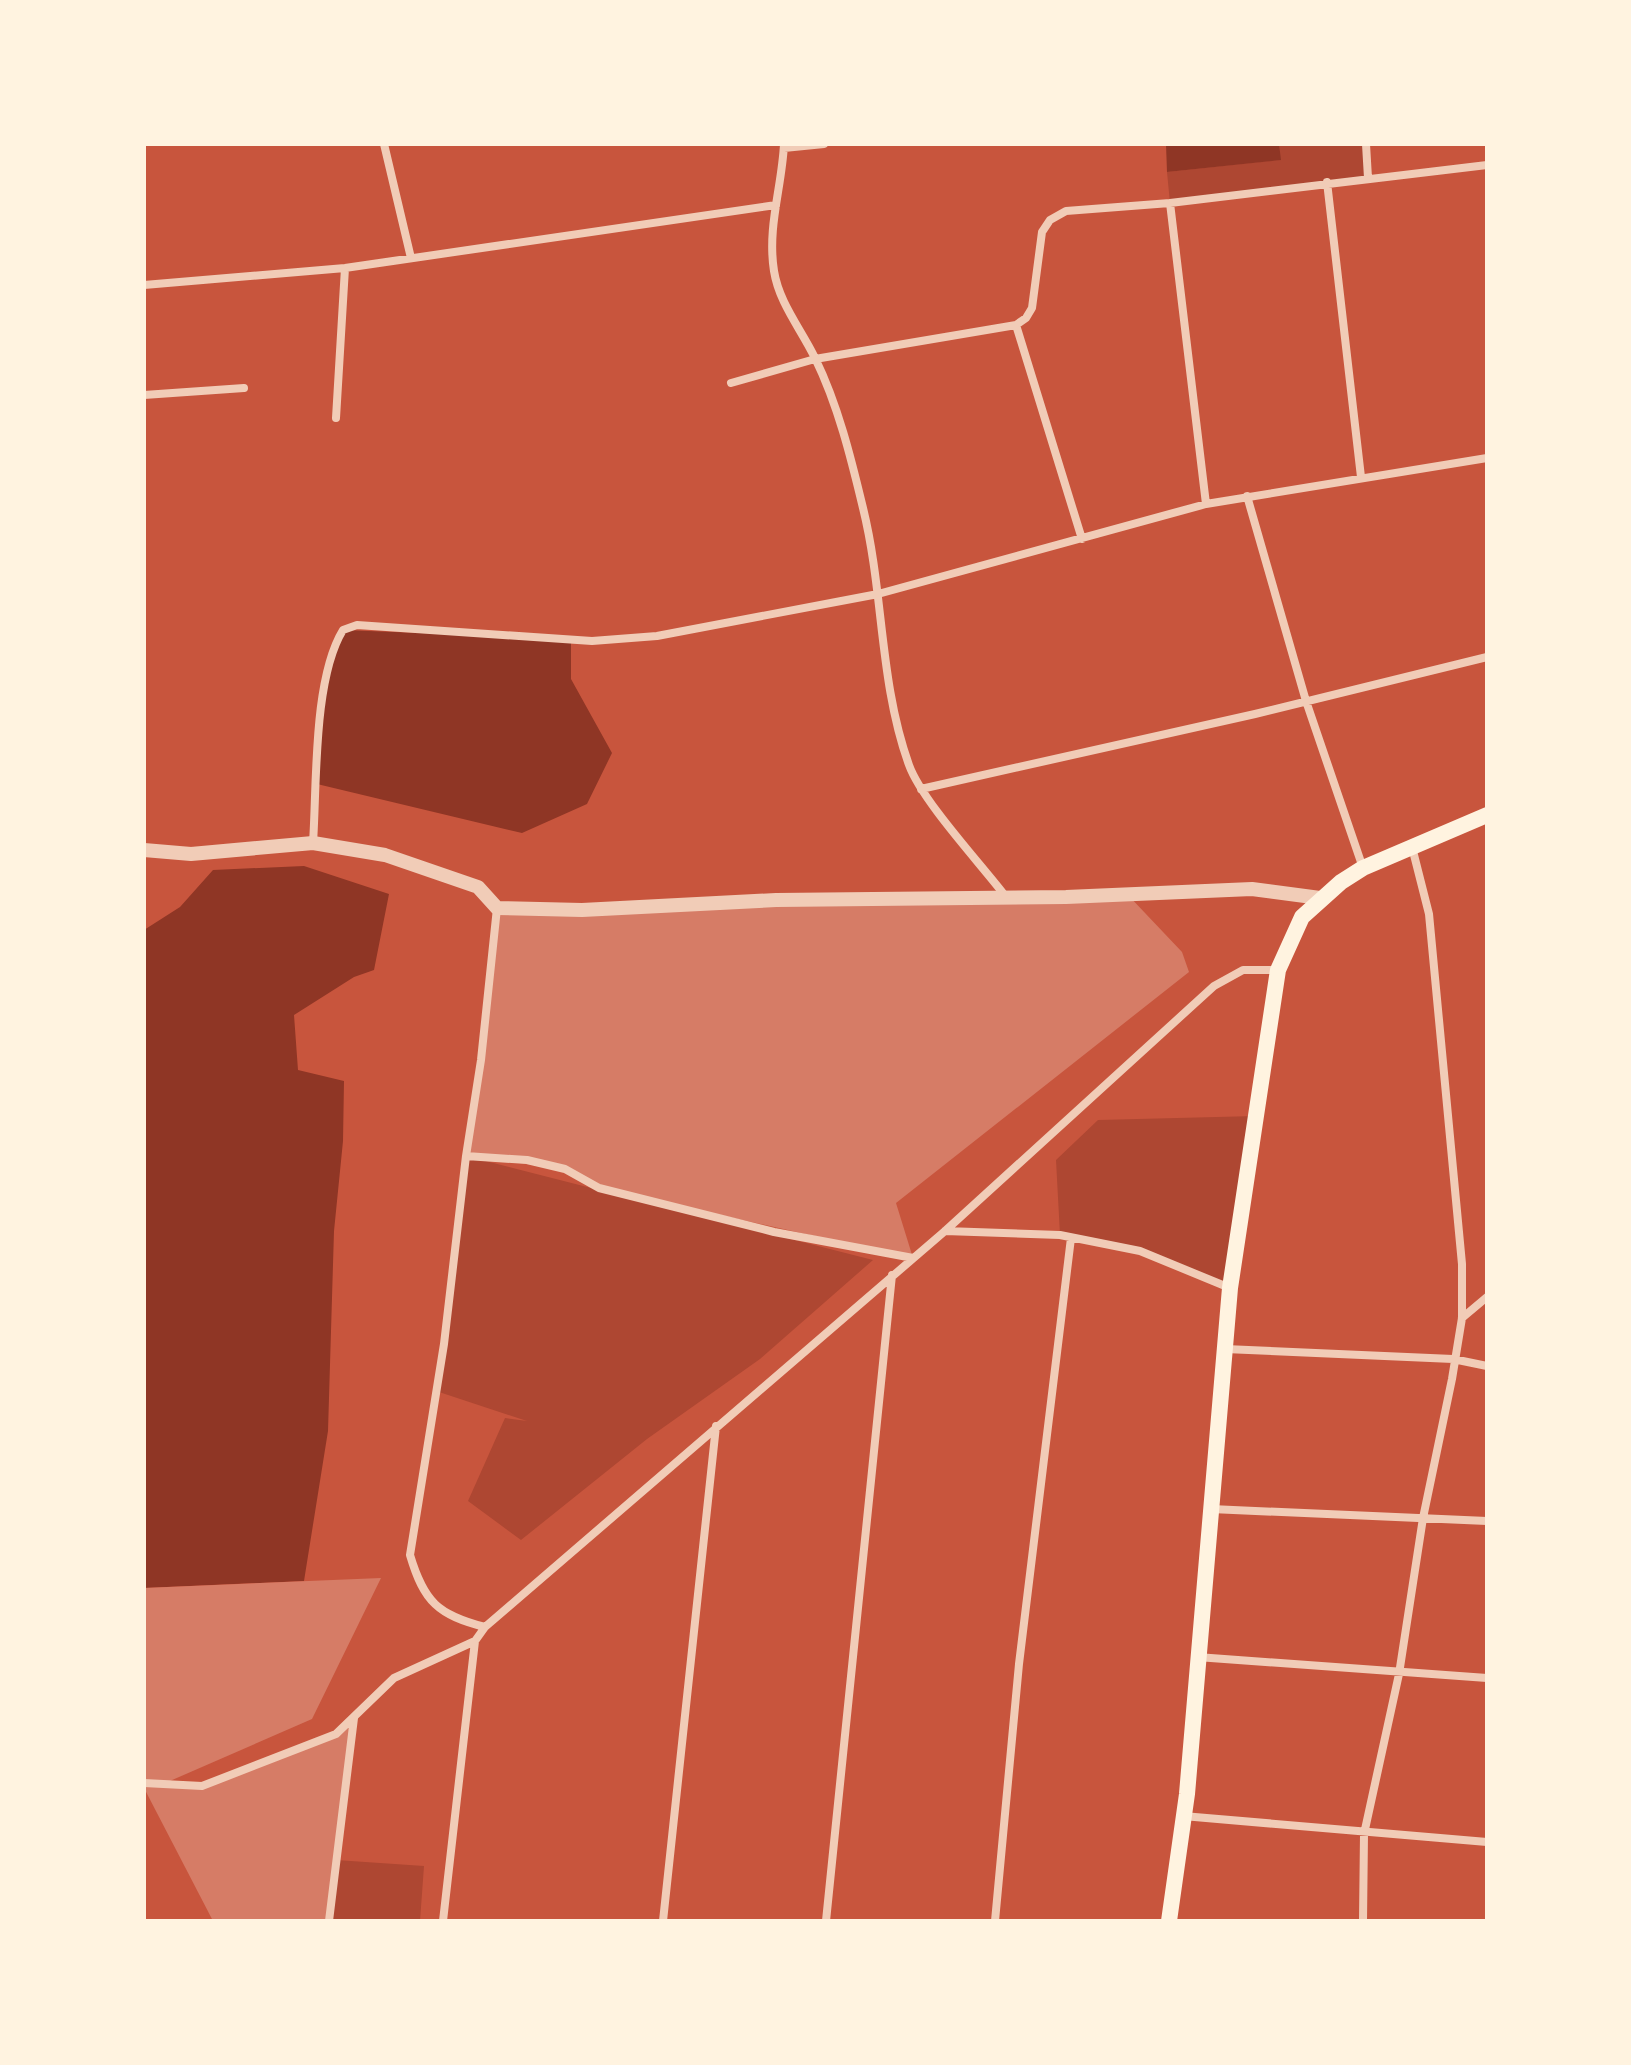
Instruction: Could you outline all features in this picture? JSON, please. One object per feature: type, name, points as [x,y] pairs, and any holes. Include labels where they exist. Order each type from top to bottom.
[{"type":"main road","points":[[1169,1921],[1183,1816],[1230,1288],[1278,970],[1292,935],[1320,898],[1363,868],[1487,815]]},
{"type":"street","points":[[384,144],[411,258]]},
{"type":"street","points":[[824,144],[784,146],[771,239],[774,273],[783,301],[815,359],[836,409],[863,507],[878,594],[886,674],[909,767],[921,789],[1006,897]]},
{"type":"street","points":[[1366,144],[1368,178]]},
{"type":"street","points":[[731,383],[815,359],[1016,325],[1026,318],[1032,308],[1042,232],[1050,220],[1066,211],[1170,203],[1487,165]]},
{"type":"street","points":[[1327,182],[1361,477]]},
{"type":"street","points":[[1170,203],[1206,504]]},
{"type":"street","points":[[144,285],[345,268],[776,205]]},
{"type":"street","points":[[336,418],[345,268]]},
{"type":"street","points":[[1016,325],[1082,539]]},
{"type":"street","points":[[144,395],[244,388]]},
{"type":"street","points":[[313,843],[320,723],[331,649],[343,630],[357,625],[623,641],[878,594],[1206,504],[1487,458]]},
{"type":"street","points":[[1247,496],[1306,701],[1363,868]]},
{"type":"street","points":[[921,789],[1487,657]]},
{"type":"street","points":[[144,850],[191,854],[313,843],[385,855],[478,887],[497,908],[582,910],[776,900],[1252,889],[1320,898]]},
{"type":"street","points":[[1363,1921],[1364,1834],[1399,1674],[1423,1518],[1462,1318],[1462,1264],[1429,914],[1412,846]]},
{"type":"street","points":[[485,1627],[449,1618],[430,1601],[418,1582],[410,1555],[444,1344],[466,1156],[481,1060],[497,908]]},
{"type":"street","points":[[443,1921],[475,1641],[485,1627],[945,1231],[1214,986],[1243,970],[1278,970]]},
{"type":"street","points":[[466,1156],[527,1160],[565,1169],[599,1188],[774,1232],[913,1258]]},
{"type":"street","points":[[945,1231],[1071,1238],[1140,1251],[1230,1288]]},
{"type":"street","points":[[995,1921],[1019,1664],[1071,1238]]},
{"type":"street","points":[[826,1921],[892,1275]]},
{"type":"street","points":[[1462,1318],[1487,1297]]},
{"type":"street","points":[[1224,1349],[1453,1359],[1487,1366]]},
{"type":"street","points":[[663,1921],[716,1426]]},
{"type":"street","points":[[1210,1509],[1487,1521]]},
{"type":"street","points":[[144,1783],[202,1786],[336,1734],[394,1678],[475,1641]]},
{"type":"street","points":[[1197,1657],[1487,1678]]},
{"type":"street","points":[[329,1921],[354,1717]]},
{"type":"street","points":[[1183,1816],[1364,1834],[1487,1842]]},
{"type":"shaded area","points":[[1166,144],[1279,144],[1281,160],[1167,172]]},
{"type":"shaded area","points":[[1279,144],[1366,144],[1368,178],[1170,203],[1167,172],[1280,160]]},
{"type":"shaded area","points":[[343,630],[571,639],[571,679],[612,753],[587,804],[522,833],[317,784],[324,685],[328,665]]},
{"type":"shaded area","points":[[304,866],[389,894],[374,970],[354,977],[294,1015],[298,1070],[344,1081],[343,1141],[334,1231],[328,1431],[304,1581],[144,1588],[144,930],[180,907],[213,870]]},
{"type":"shaded area","points":[[1256,1116],[1230,1288],[1140,1251],[1060,1235],[1056,1160],[1098,1120]]},
{"type":"shaded area","points":[[466,1156],[873,1260],[760,1359],[647,1439],[521,1540],[468,1501],[505,1418],[527,1421],[436,1391]]},
{"type":"shaded area","points":[[336,1860],[424,1866],[420,1921],[329,1921]]},
{"type":"building","points":[[1127,894],[1182,952],[1189,972],[896,1203],[913,1258],[599,1188],[565,1169],[466,1156],[497,908]]},
{"type":"building","points":[[381,1578],[312,1719],[163,1784],[202,1786],[336,1734],[354,1717],[329,1921],[213,1921],[144,1788],[144,1588]]}]
